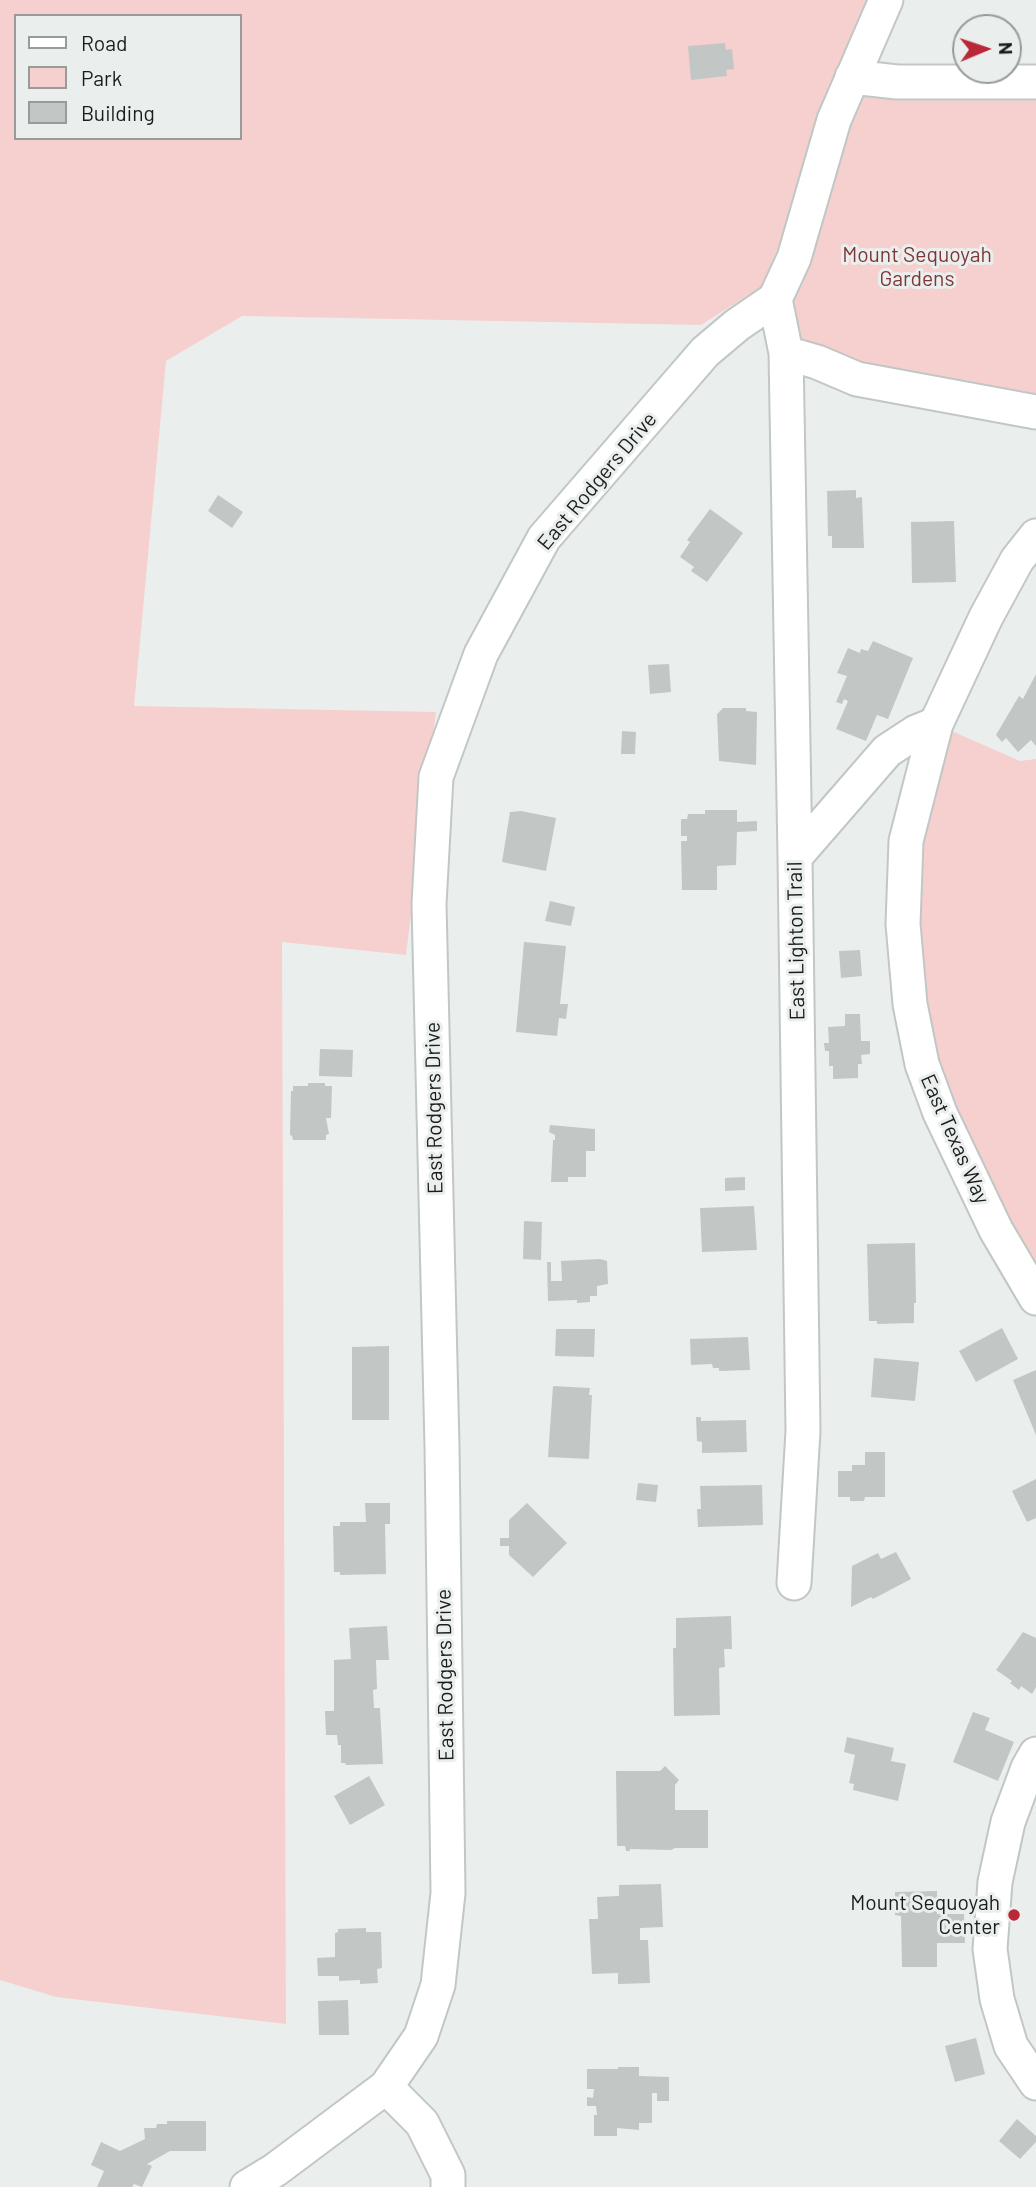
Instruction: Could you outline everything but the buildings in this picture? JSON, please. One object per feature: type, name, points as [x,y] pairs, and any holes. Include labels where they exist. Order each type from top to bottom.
[{"type":"street","points":[[775,299],[794,258],[834,120],[886,0]]},
{"type":"street","points":[[852,77],[897,82],[1036,82]]},
{"type":"street","name":"East Lighton Trail","points":[[775,299],[786,353],[795,857],[803,1431],[794,1583]]},
{"type":"street","name":"East Rodgers Drive","points":[[247,2187],[275,2170],[386,2087],[421,2036],[438,1984],[448,1894],[442,1446],[429,904],[436,778],[481,654],[544,538],[705,352],[737,325],[775,299]]},
{"type":"street","points":[[786,353],[817,362],[857,379],[1036,412]]},
{"type":"street","name":"East Texas Way","points":[[1036,536],[1017,560],[986,617],[936,724],[906,841],[903,924],[910,1004],[922,1064],[940,1113],[996,1230],[1036,1298]]},
{"type":"street","points":[[795,857],[887,751],[916,732],[936,724]]},
{"type":"street","points":[[1036,1754],[1007,1822],[995,1882],[990,1949],[997,1999],[1011,2046],[1036,2083]]},
{"type":"street","points":[[386,2087],[422,2123],[448,2175],[448,2187]]},
{"type":"green space","points":[[0,0],[869,0],[764,285],[701,325],[242,316],[166,361],[134,706],[436,712],[406,955],[282,942],[286,2024],[56,1997],[0,1980]]},
{"type":"green space","name":"Mount Sequoyah Gardens","points":[[852,77],[952,80],[952,84],[1036,82],[1036,412],[786,353],[794,258]]},
{"type":"green space","points":[[936,724],[1020,761],[1036,759],[1036,1298],[940,1113],[903,924]]},
{"type":"place","name":"Mount Sequoyah Center","points":[[1014,1915]]}]
